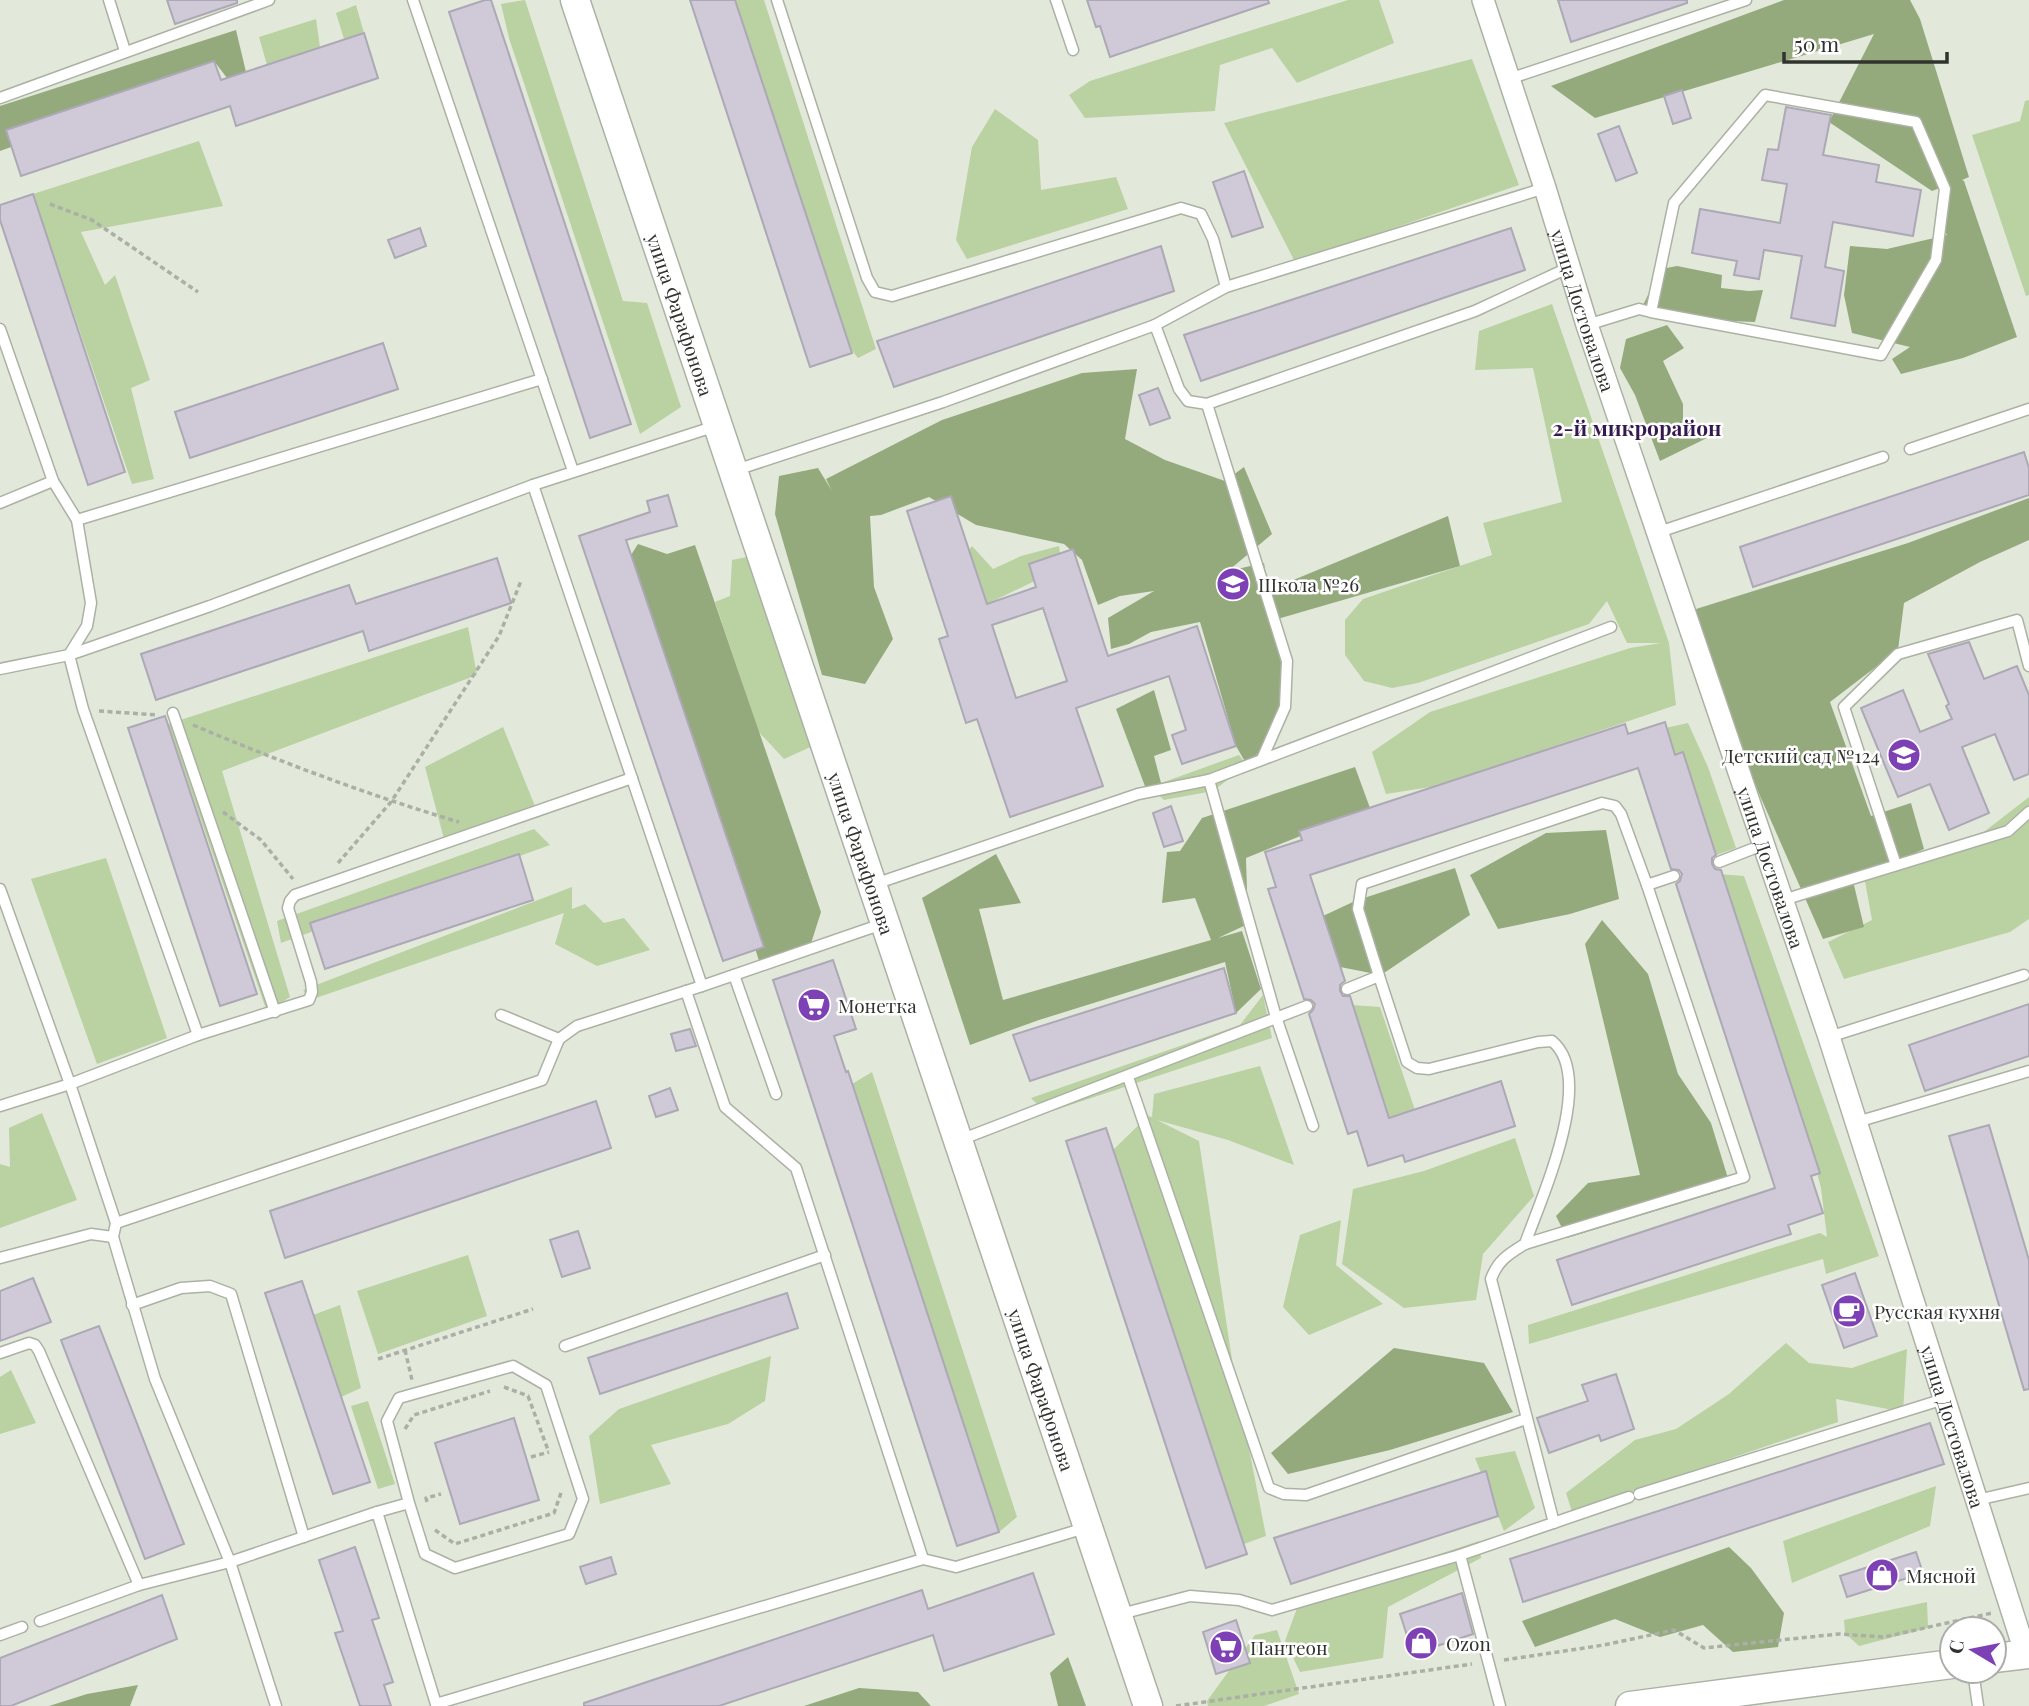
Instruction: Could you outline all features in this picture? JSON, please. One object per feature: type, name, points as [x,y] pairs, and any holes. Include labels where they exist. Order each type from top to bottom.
[{"type":"street","name":"улица Фарафонова","points":[[575,0],[1148,1706]]},
{"type":"street","name":"улица Достовалова","points":[[1489,2],[1509,79],[1587,325],[1765,844],[1857,1122],[2011,1609],[2028,1654]]},
{"type":"street","points":[[2008,1656],[2028,1654]]},
{"type":"street","points":[[1630,1706],[1938,1666]]},
{"type":"lane","points":[[109,0],[125,51]]},
{"type":"lane","points":[[0,98],[268,0]]},
{"type":"lane","points":[[413,0],[573,471]]},
{"type":"lane","points":[[776,0],[867,278],[875,292],[892,296],[1181,208],[1201,214],[1213,239],[1226,287]]},
{"type":"lane","points":[[1056,0],[1073,50]]},
{"type":"lane","points":[[1509,79],[1746,0]]},
{"type":"lane","points":[[1587,325],[1639,309],[1651,312],[1881,355],[1936,260],[1945,189],[1916,122],[1765,95],[1674,203],[1651,312]]},
{"type":"lane","points":[[733,471],[943,402],[1155,325],[1226,287],[1545,188]]},
{"type":"lane","points":[[1155,325],[1179,389],[1188,401],[1207,404],[1475,311],[1570,267]]},
{"type":"lane","points":[[0,329],[53,481],[77,520],[91,603],[87,626],[69,655],[83,709],[198,1035]]},
{"type":"lane","points":[[77,520],[542,379]]},
{"type":"lane","points":[[1207,404],[1287,661],[1285,707],[1262,759]]},
{"type":"lane","points":[[1910,449],[2029,409]]},
{"type":"lane","points":[[0,669],[69,655],[210,607],[533,485],[718,426]]},
{"type":"lane","points":[[1658,532],[1883,457]]},
{"type":"lane","points":[[0,503],[53,481]]},
{"type":"lane","points":[[533,485],[702,986]]},
{"type":"lane","points":[[1896,866],[1844,707],[1898,654],[2017,620],[2029,666]]},
{"type":"lane","points":[[872,886],[1138,794],[1209,780],[1611,627]]},
{"type":"lane","points":[[173,713],[275,1012]]},
{"type":"lane","points":[[0,1106],[70,1084],[198,1035],[309,1000],[311,982],[288,908],[295,895],[632,778]]},
{"type":"lane","points":[[1209,780],[1276,1017],[1313,1126]]},
{"type":"lane","points":[[1525,1244],[1567,1121],[1570,1080],[1562,1049],[1552,1041],[1538,1042],[1429,1069],[1417,1068],[1407,1062],[1358,909],[1362,884],[1602,803],[1615,806],[1621,814],[1744,1177],[1525,1244],[1504,1257],[1496,1266],[1491,1279],[1554,1523]]},
{"type":"lane","points":[[1783,900],[2008,831],[2029,812]]},
{"type":"lane","points":[[1718,862],[1765,844]]},
{"type":"lane","points":[[1647,885],[1674,876]]},
{"type":"lane","points":[[0,889],[70,1084],[116,1223],[113,1237],[155,1378],[230,1562],[276,1706]]},
{"type":"lane","points":[[116,1223],[542,1080],[559,1039],[577,1026],[885,923]]},
{"type":"lane","points":[[734,975],[775,1094]]},
{"type":"lane","points":[[1829,1037],[2024,975]]},
{"type":"lane","points":[[1348,989],[1379,976]]},
{"type":"lane","points":[[687,991],[725,1107],[796,1168],[923,1559]]},
{"type":"lane","points":[[958,1141],[1307,1006]]},
{"type":"lane","points":[[501,1015],[559,1039]]},
{"type":"lane","points":[[1857,1122],[2029,1071]]},
{"type":"lane","points":[[1128,1077],[1269,1489],[1284,1494],[1306,1495],[1526,1419]]},
{"type":"lane","points":[[0,1258],[91,1234],[113,1237]]},
{"type":"lane","points":[[565,1346],[825,1255]]},
{"type":"lane","points":[[132,1306],[181,1288],[209,1286],[231,1294],[304,1537]]},
{"type":"lane","points":[[0,1353],[29,1343],[35,1345],[39,1351],[139,1585]]},
{"type":"lane","points":[[513,1366],[546,1385],[583,1499],[569,1534],[455,1568],[425,1554],[409,1503],[387,1420],[399,1398],[513,1366]]},
{"type":"lane","points":[[1117,1615],[1190,1596],[1239,1600],[1272,1609],[1460,1555],[1634,1496],[1944,1399]]},
{"type":"lane","points":[[1977,1500],[2028,1492]]},
{"type":"lane","points":[[40,1621],[139,1585],[230,1562],[409,1503]]},
{"type":"lane","points":[[377,1512],[436,1704],[923,1559],[956,1567],[1088,1527]]},
{"type":"lane","points":[[1460,1555],[1500,1706]]},
{"type":"lane","points":[[0,1635],[22,1627]]},
{"type":"lane","points":[[1975,1685],[1979,1706]]},
{"type":"path","points":[[50,204],[92,220],[198,292]]},
{"type":"path","points":[[324,884],[327,877],[391,802],[499,636],[521,581]]},
{"type":"path","points":[[83,709],[137,715],[173,713],[185,722],[282,762],[391,802],[485,829]]},
{"type":"path","points":[[201,794],[261,840],[303,891]]},
{"type":"path","points":[[378,1359],[533,1309]]},
{"type":"path","points":[[408,1441],[405,1429],[414,1415],[506,1386],[528,1396],[553,1464]]},
{"type":"path","points":[[531,1457],[549,1452]]},
{"type":"path","points":[[422,1487],[429,1509]]},
{"type":"path","points":[[432,1520],[436,1531],[455,1544],[554,1513],[562,1489]]},
{"type":"path","points":[[409,1503],[441,1494]]},
{"type":"path","points":[[1176,1706],[1604,1646],[1674,1630],[1703,1648],[1839,1634],[1884,1637],[2011,1609]]},
{"type":"green space","points":[[525,0],[623,301],[647,303],[681,407],[640,434],[509,38],[501,4]]},
{"type":"green space","points":[[735,0],[764,0],[876,349],[858,358],[850,348]]},
{"type":"green space","points":[[1348,0],[1379,0],[1394,43],[1297,83],[1272,48],[1220,65],[1215,111],[1085,118],[1069,95],[1090,81]]},
{"type":"green space","points":[[1784,0],[1910,0],[1920,19],[1969,177],[1962,180],[2017,337],[1963,358],[1901,374],[1892,359],[1910,347],[1852,333],[1844,295],[1850,246],[1887,249],[1947,235],[1937,217],[1940,188],[1932,191],[1829,122],[1874,34],[1595,118],[1551,86]]},
{"type":"green space","points":[[356,5],[364,33],[344,39],[336,13]]},
{"type":"green space","points":[[316,19],[320,47],[267,65],[259,37]]},
{"type":"green space","points":[[236,30],[246,72],[227,78],[214,61],[78,106],[0,151],[0,106]]},
{"type":"green space","points":[[1472,59],[1519,185],[1295,262],[1224,123]]},
{"type":"green space","points":[[2029,100],[2029,295],[2026,296],[1972,135],[2020,121],[2025,101]]},
{"type":"green space","points":[[995,109],[1038,140],[1041,190],[1116,177],[1128,209],[967,259],[956,240],[972,147]]},
{"type":"green space","points":[[199,141],[223,206],[81,232],[105,285],[115,275],[150,380],[131,388],[154,479],[132,484],[33,194]]},
{"type":"green space","points":[[1677,266],[1722,275],[1721,288],[1763,290],[1755,322],[1683,319],[1643,305],[1661,269]]},
{"type":"green space","points":[[1552,304],[1669,643],[1676,705],[1437,786],[1386,794],[1372,752],[1430,712],[1630,648],[1661,643],[1627,643],[1607,601],[1589,624],[1418,683],[1392,688],[1364,681],[1345,655],[1345,620],[1363,599],[1492,555],[1483,523],[1562,502],[1533,368],[1475,370],[1479,331]]},
{"type":"green space","points":[[1667,325],[1684,348],[1663,361],[1683,404],[1683,433],[1709,437],[1660,461],[1635,395],[1620,368],[1626,339]]},
{"type":"green space","points":[[1137,369],[1125,439],[1165,460],[1225,481],[1244,467],[1272,534],[1228,571],[1264,563],[1271,607],[1274,588],[1448,516],[1460,566],[1274,620],[1290,683],[1272,738],[1247,765],[1236,746],[1200,622],[1151,632],[1129,644],[1111,649],[1108,618],[1154,591],[1120,596],[1098,605],[1082,560],[1064,544],[976,525],[929,497],[881,515],[870,516],[874,587],[893,639],[865,684],[822,675],[775,514],[779,476],[818,468],[832,491],[826,479],[942,420],[1082,373]]},
{"type":"green space","points":[[2029,498],[2029,540],[1980,562],[1904,603],[1898,650],[1830,702],[1871,816],[1911,803],[1924,849],[1853,881],[1864,927],[1823,939],[1680,614],[1908,543]]},
{"type":"green space","points":[[638,544],[667,554],[695,545],[821,912],[807,956],[760,964],[631,555]]},
{"type":"green space","points":[[972,546],[993,569],[1021,556],[1059,546],[1062,568],[987,604],[969,550]]},
{"type":"green space","points":[[752,556],[817,744],[784,759],[759,732],[715,602],[730,596],[732,560]]},
{"type":"green space","points":[[468,627],[477,675],[222,771],[290,997],[267,1012],[168,724]]},
{"type":"green space","points":[[1154,690],[1171,750],[1154,756],[1161,783],[1146,789],[1116,709]]},
{"type":"green space","points":[[1688,723],[1708,767],[1736,848],[1716,855],[1661,729]]},
{"type":"green space","points":[[503,727],[537,811],[444,839],[425,767]]},
{"type":"green space","points":[[1239,755],[1247,765],[1213,791],[1164,800],[1150,787]]},
{"type":"green space","points":[[1355,767],[1370,808],[1246,858],[1248,924],[1218,938],[1242,931],[1261,989],[1236,1013],[1225,962],[1039,1020],[970,1045],[922,898],[996,854],[1021,903],[979,909],[1003,1000],[1211,940],[1195,898],[1162,903],[1167,852],[1180,851],[1202,818]]},
{"type":"green space","points":[[2029,797],[2029,919],[2010,932],[1844,979],[1828,942],[1872,920],[1864,876],[1893,872],[1980,835]]},
{"type":"green space","points":[[534,829],[550,845],[281,943],[277,921]]},
{"type":"green space","points":[[1606,830],[1619,899],[1570,914],[1498,929],[1470,875],[1546,833]]},
{"type":"green space","points":[[106,858],[167,1038],[97,1064],[31,879]]},
{"type":"green space","points":[[1455,868],[1470,915],[1381,975],[1340,967],[1323,916],[1355,901]]},
{"type":"green space","points":[[1717,874],[1744,876],[1879,1256],[1826,1274],[1823,1259],[1529,1344],[1528,1325],[1820,1233],[1827,1237],[1821,1188],[1805,1127]]},
{"type":"green space","points":[[572,887],[572,909],[585,904],[604,923],[624,918],[650,950],[597,966],[555,944],[564,913],[310,1000],[303,990]]},
{"type":"green space","points":[[1602,920],[1648,974],[1678,1074],[1711,1123],[1731,1188],[1567,1238],[1556,1216],[1588,1183],[1640,1175],[1585,944]]},
{"type":"green space","points":[[1263,995],[1272,1038],[1046,1113],[1031,1098],[1240,1025]]},
{"type":"green space","points":[[1352,1005],[1380,1007],[1415,1110],[1389,1118]]},
{"type":"green space","points":[[1260,1066],[1294,1165],[1228,1140],[1157,1120],[1199,1141],[1233,1366],[1266,1536],[1244,1544],[1113,1150],[1148,1116],[1152,1117],[1154,1094]]},
{"type":"green space","points":[[872,1072],[1017,1517],[999,1532],[852,1084]]},
{"type":"green space","points":[[42,1113],[77,1200],[0,1228],[0,1164],[10,1167],[9,1128]]},
{"type":"green space","points":[[1515,1138],[1534,1196],[1483,1254],[1476,1300],[1404,1308],[1342,1264],[1353,1189],[1424,1171]]},
{"type":"green space","points":[[1341,1220],[1336,1265],[1383,1304],[1309,1335],[1283,1307],[1300,1235]]},
{"type":"green space","points":[[468,1255],[487,1316],[378,1354],[357,1291]]},
{"type":"green space","points":[[340,1305],[361,1388],[341,1397],[313,1315]]},
{"type":"green space","points":[[1786,1343],[1809,1363],[1852,1368],[1907,1349],[1903,1412],[1836,1399],[1838,1422],[1572,1512],[1566,1493],[1635,1440],[1676,1429],[1729,1394]]},
{"type":"green space","points":[[1394,1348],[1484,1363],[1513,1412],[1390,1450],[1288,1474],[1271,1453]]},
{"type":"green space","points":[[771,1356],[765,1401],[728,1424],[651,1445],[671,1484],[600,1504],[589,1436],[619,1409]]},
{"type":"green space","points":[[11,1370],[36,1423],[0,1434],[0,1377]]},
{"type":"green space","points":[[368,1401],[395,1484],[378,1489],[351,1406]]},
{"type":"green space","points":[[1515,1451],[1535,1508],[1504,1531],[1475,1458]]},
{"type":"green space","points":[[1936,1486],[1930,1526],[1792,1583],[1783,1541]]},
{"type":"green space","points":[[1479,1541],[1481,1558],[1388,1607],[1383,1658],[1300,1672],[1285,1641],[1300,1600]]},
{"type":"green space","points":[[1729,1547],[1751,1568],[1784,1613],[1778,1647],[1733,1652],[1703,1625],[1660,1637],[1615,1619],[1535,1647],[1522,1621]]},
{"type":"green space","points":[[1927,1602],[1928,1628],[1859,1646],[1845,1633],[1844,1620]]},
{"type":"green space","points":[[1277,1630],[1299,1694],[1264,1706],[1208,1706],[1207,1701],[1255,1635]]},
{"type":"green space","points":[[1068,1657],[1086,1706],[1058,1706],[1050,1673]]},
{"type":"green space","points":[[138,1685],[130,1706],[49,1706],[87,1694]]},
{"type":"green space","points":[[859,1688],[918,1692],[931,1706],[804,1706]]},
{"type":"building","points":[[167,0],[237,0],[237,3],[175,24]]},
{"type":"building","points":[[491,0],[631,424],[590,438],[449,12]]},
{"type":"building","points":[[690,0],[735,0],[852,353],[810,367]]},
{"type":"building","points":[[1087,0],[1268,0],[1269,3],[1110,57],[1100,26],[1096,27]]},
{"type":"building","points":[[1558,0],[1687,0],[1687,3],[1571,42]]},
{"type":"building","points":[[364,33],[378,78],[236,126],[230,106],[21,176],[6,130],[214,61],[221,80]]},
{"type":"building","points":[[1682,90],[1691,118],[1673,124],[1664,96]]},
{"type":"building","points":[[1786,107],[1831,115],[1823,155],[1879,165],[1876,182],[1921,190],[1913,236],[1833,222],[1825,267],[1844,271],[1835,326],[1791,318],[1802,256],[1764,250],[1759,279],[1734,275],[1737,261],[1692,253],[1700,209],[1780,223],[1787,184],[1762,180],[1768,149],[1778,150]]},
{"type":"building","points":[[1619,126],[1637,173],[1616,181],[1598,134]]},
{"type":"building","points":[[1244,171],[1263,227],[1232,237],[1213,182]]},
{"type":"building","points":[[33,194],[125,472],[88,485],[0,220],[0,205]]},
{"type":"building","points":[[420,228],[426,246],[395,258],[388,240]]},
{"type":"building","points":[[1511,228],[1525,270],[1201,381],[1184,335]]},
{"type":"building","points":[[1161,246],[1174,291],[894,387],[877,341]]},
{"type":"building","points":[[383,343],[398,389],[190,458],[175,412]]},
{"type":"building","points":[[1158,388],[1170,418],[1150,425],[1139,395]]},
{"type":"building","points":[[2024,452],[2029,468],[2029,495],[1753,587],[1740,547]]},
{"type":"building","points":[[668,495],[677,526],[626,540],[764,947],[723,961],[579,536],[650,512],[647,501]]},
{"type":"building","points":[[951,496],[987,604],[1036,587],[1029,564],[1073,549],[1108,656],[1197,626],[1236,746],[1182,764],[1172,735],[1186,730],[1169,676],[1076,708],[1103,786],[1010,817],[977,719],[966,723],[939,639],[948,636],[907,511]],"holes":[[[1043,608],[1067,681],[1016,698],[992,625]]]},
{"type":"building","points":[[497,558],[511,603],[369,651],[363,631],[156,700],[141,654],[349,585],[356,604]]},
{"type":"building","points":[[1969,642],[1984,679],[2017,666],[2029,695],[2029,774],[2014,780],[1995,734],[1962,747],[1989,813],[1949,830],[1930,784],[1898,797],[1861,708],[1903,690],[1920,732],[1952,719],[1946,706],[1949,704],[1928,654]]},
{"type":"building","points":[[165,716],[257,994],[220,1006],[128,728]]},
{"type":"building","points":[[1665,722],[1675,755],[1683,752],[1716,855],[1712,858],[1712,864],[1715,869],[1721,870],[1820,1173],[1811,1176],[1823,1213],[1788,1225],[1791,1234],[1572,1305],[1557,1260],[1775,1188],[1676,884],[1682,874],[1679,870],[1671,869],[1638,768],[1310,875],[1345,981],[1340,985],[1340,991],[1343,996],[1350,996],[1389,1118],[1501,1081],[1515,1126],[1405,1162],[1403,1155],[1368,1166],[1357,1131],[1348,1134],[1309,1014],[1315,1004],[1304,999],[1268,889],[1276,887],[1265,852],[1302,840],[1299,831],[1625,724],[1628,734]]},
{"type":"building","points":[[1171,806],[1183,841],[1164,847],[1153,813]]},
{"type":"building","points":[[519,854],[533,900],[325,969],[310,923]]},
{"type":"building","points":[[833,960],[856,1029],[834,1036],[852,1083],[999,1532],[957,1546],[773,980]]},
{"type":"building","points":[[1224,968],[1236,1013],[1030,1081],[1013,1035]]},
{"type":"building","points":[[2029,1004],[2029,1056],[1925,1091],[1909,1045]]},
{"type":"building","points":[[690,1029],[696,1046],[676,1051],[671,1034]]},
{"type":"building","points":[[670,1088],[678,1110],[656,1117],[649,1096]]},
{"type":"building","points":[[596,1101],[611,1148],[285,1258],[270,1211]]},
{"type":"building","points":[[1989,1125],[2029,1260],[2029,1389],[2024,1390],[1949,1136]]},
{"type":"building","points":[[1106,1128],[1247,1554],[1206,1568],[1066,1141]]},
{"type":"building","points":[[578,1231],[590,1268],[562,1277],[550,1240]]},
{"type":"building","name":"Русская кухня","points":[[1855,1273],[1877,1336],[1844,1348],[1822,1285]]},
{"type":"building","points":[[33,1278],[51,1322],[0,1341],[0,1291]]},
{"type":"building","points":[[302,1281],[370,1482],[333,1494],[265,1293]]},
{"type":"building","points":[[787,1293],[798,1328],[600,1394],[588,1358]]},
{"type":"building","points":[[99,1326],[184,1544],[145,1559],[61,1340]]},
{"type":"building","points":[[1616,1374],[1634,1429],[1601,1441],[1599,1435],[1549,1453],[1537,1418],[1588,1401],[1582,1385]]},
{"type":"building","points":[[514,1418],[539,1500],[460,1524],[435,1443]]},
{"type":"building","points":[[1930,1423],[1944,1464],[1523,1602],[1510,1559]]},
{"type":"building","points":[[1486,1471],[1498,1516],[1291,1584],[1274,1538]]},
{"type":"building","points":[[355,1547],[379,1618],[372,1620],[393,1682],[384,1685],[391,1706],[360,1706],[335,1633],[343,1631],[319,1560]]},
{"type":"building","name":"Мясной","points":[[1916,1552],[1923,1573],[1847,1597],[1840,1576]]},
{"type":"building","points":[[611,1557],[616,1574],[586,1584],[580,1567]]},
{"type":"building","points":[[1033,1573],[1054,1634],[944,1671],[933,1635],[719,1706],[584,1706],[584,1703],[922,1590],[928,1609]]},
{"type":"building","points":[[1462,1593],[1473,1634],[1413,1654],[1400,1614]]},
{"type":"building","points":[[162,1595],[177,1639],[11,1706],[0,1706],[0,1658]]},
{"type":"building","points":[[1236,1620],[1250,1663],[1216,1674],[1203,1632]]},
{"type":"place","name":"Школа №26","points":[[1233,584]]},
{"type":"place","name":"Детский сад №124","points":[[1904,755]]},
{"type":"place","name":"Монетка","points":[[814,1005]]},
{"type":"place","name":"Русская кухня","points":[[1849,1311]]},
{"type":"place","name":"Мясной","points":[[1882,1575]]},
{"type":"place","name":"Ozon","points":[[1421,1643]]},
{"type":"place","name":"Пантеон","points":[[1226,1647]]},
{"type":"district","name":"2-й микрорайон","points":[[1637,427]]}]
